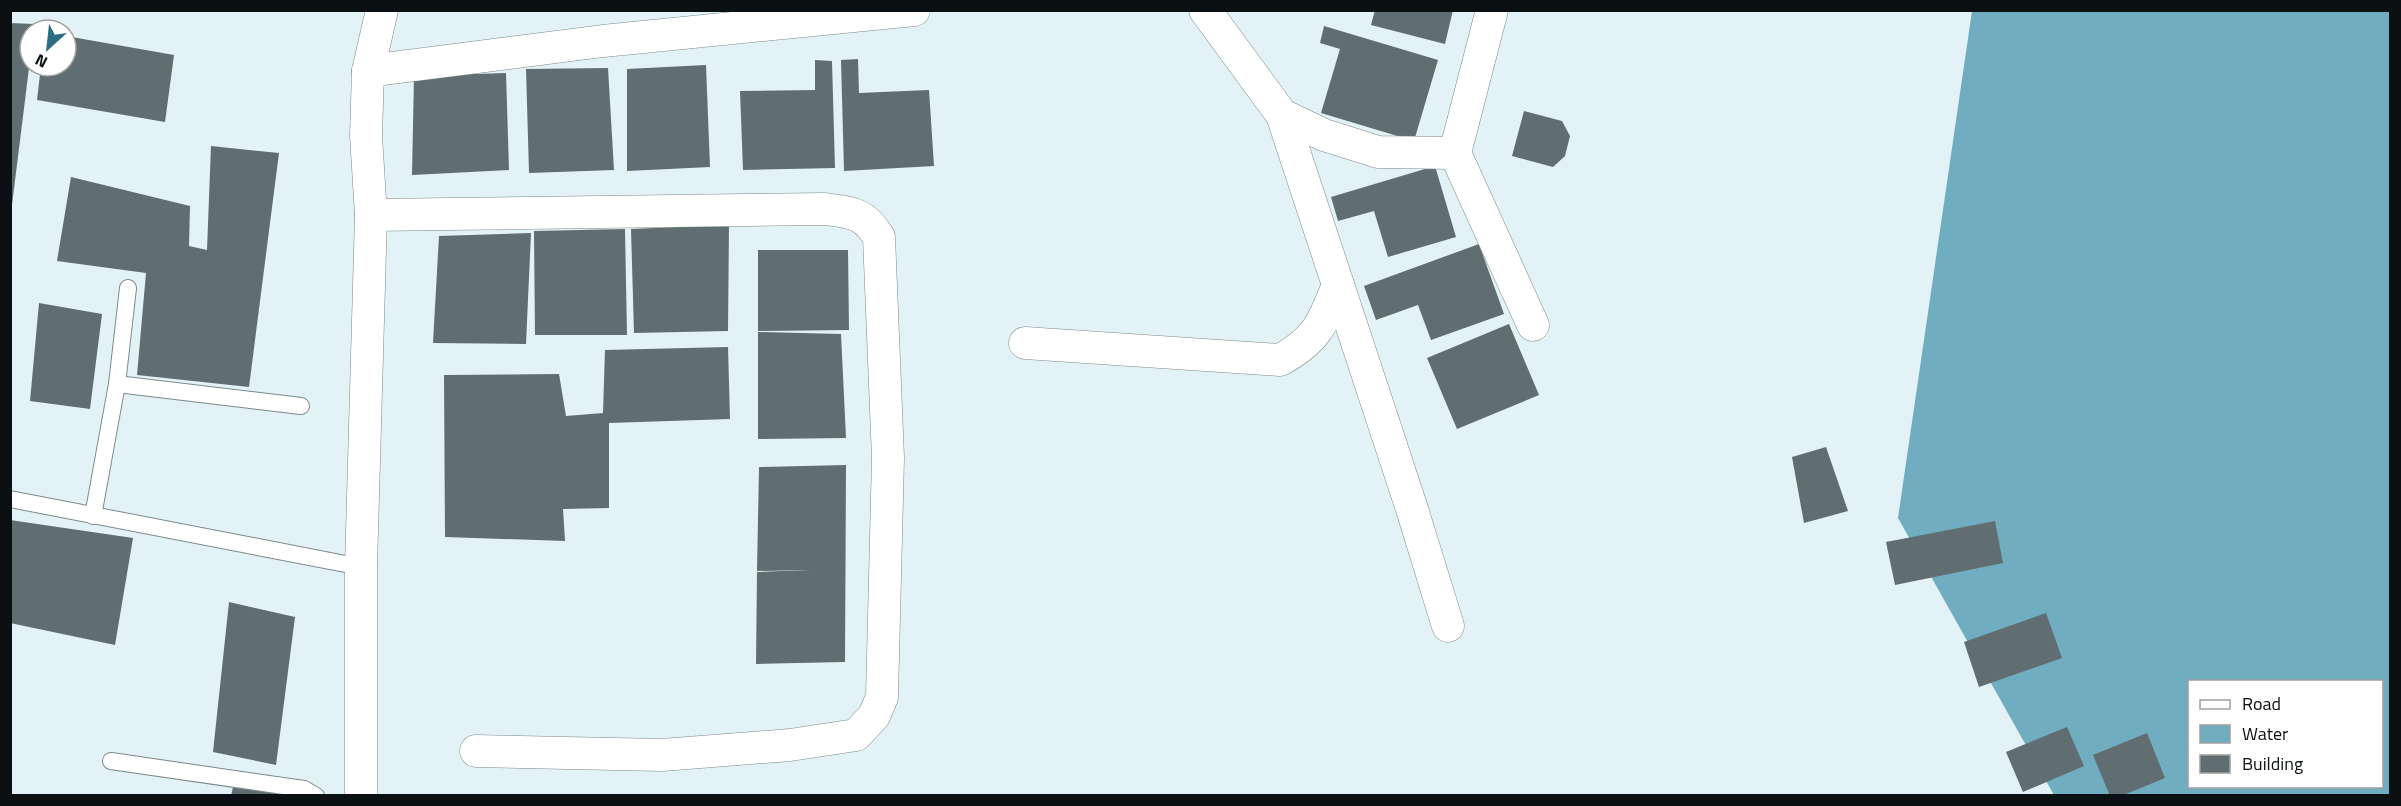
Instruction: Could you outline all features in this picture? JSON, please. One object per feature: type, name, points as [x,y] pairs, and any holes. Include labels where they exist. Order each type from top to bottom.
[{"type":"street","points":[[361,795],[361,567],[371,215],[366,136],[368,71],[382,10]]},
{"type":"street","points":[[368,71],[603,41],[914,10]]},
{"type":"street","points":[[1205,10],[1282,115],[1413,509],[1448,626]]},
{"type":"street","points":[[1492,10],[1455,153],[1533,325]]},
{"type":"street","points":[[1282,115],[1324,135],[1378,152],[1455,153]]},
{"type":"street","points":[[371,215],[825,209],[855,213],[869,222],[879,237],[888,458],[882,698],[874,716],[856,735],[789,745],[662,754],[476,751]]},
{"type":"street","points":[[1025,343],[1280,360],[1303,348],[1313,336],[1325,319],[1338,285]]},
{"type":"lane","points":[[93,516],[117,384],[128,288]]},
{"type":"lane","points":[[117,384],[301,406]]},
{"type":"lane","points":[[10,499],[361,567]]},
{"type":"lane","points":[[111,761],[304,789],[316,795]]},
{"type":"water","points":[[1972,11],[2390,11],[2390,795],[2054,795],[1898,518]]},
{"type":"building","points":[[1375,10],[1453,10],[1445,44],[1371,25]]},
{"type":"building","points":[[10,23],[18,23],[18,78],[28,78],[12,205]]},
{"type":"building","points":[[1324,26],[1438,60],[1414,141],[1321,113],[1340,49],[1320,43]]},
{"type":"building","points":[[78,38],[174,55],[165,122],[37,100],[40,78],[78,78]]},
{"type":"building","points":[[858,59],[859,93],[929,90],[934,166],[844,171],[841,60]]},
{"type":"building","points":[[815,60],[832,61],[835,168],[743,170],[740,91],[815,90]]},
{"type":"building","points":[[706,65],[710,167],[627,171],[627,69]]},
{"type":"building","points":[[608,68],[614,170],[529,173],[526,69]]},
{"type":"building","points":[[506,73],[509,170],[412,175],[414,76]]},
{"type":"building","points":[[1524,111],[1562,121],[1570,136],[1565,156],[1553,167],[1512,156]]},
{"type":"building","points":[[211,146],[279,153],[249,387],[137,375],[146,273],[57,261],[71,177],[190,206],[189,246],[207,250]]},
{"type":"building","points":[[1435,166],[1456,237],[1388,257],[1374,211],[1338,221],[1331,197]]},
{"type":"building","points":[[729,225],[728,331],[634,333],[631,229]]},
{"type":"building","points":[[625,229],[627,335],[535,335],[534,231]]},
{"type":"building","points":[[531,233],[526,344],[433,343],[439,236]]},
{"type":"building","points":[[1479,244],[1504,314],[1431,340],[1418,305],[1376,320],[1364,286]]},
{"type":"building","points":[[758,250],[848,250],[849,330],[758,331]]},
{"type":"building","points":[[39,303],[102,314],[90,409],[30,401]]},
{"type":"building","points":[[1509,324],[1539,395],[1457,429],[1427,358]]},
{"type":"building","points":[[758,332],[841,334],[846,438],[758,439]]},
{"type":"building","points":[[728,347],[730,419],[609,423],[609,508],[563,509],[565,541],[445,537],[444,375],[559,374],[566,416],[603,413],[605,350]]},
{"type":"building","points":[[1826,447],[1848,511],[1804,523],[1792,457]]},
{"type":"building","points":[[846,465],[845,662],[756,664],[757,572],[810,570],[757,571],[759,467]]},
{"type":"building","points":[[10,520],[133,538],[115,645],[10,623]]},
{"type":"building","points":[[1995,521],[2003,563],[1895,585],[1886,542]]},
{"type":"building","points":[[229,602],[295,617],[276,765],[213,752]]},
{"type":"building","points":[[2046,613],[2062,658],[1979,687],[1964,642]]},
{"type":"building","points":[[2067,727],[2084,766],[2023,792],[2006,752]]},
{"type":"building","points":[[2147,733],[2165,778],[2121,796],[2110,796],[2093,755]]},
{"type":"building","points":[[233,787],[281,794],[280,796],[231,796]]}]
